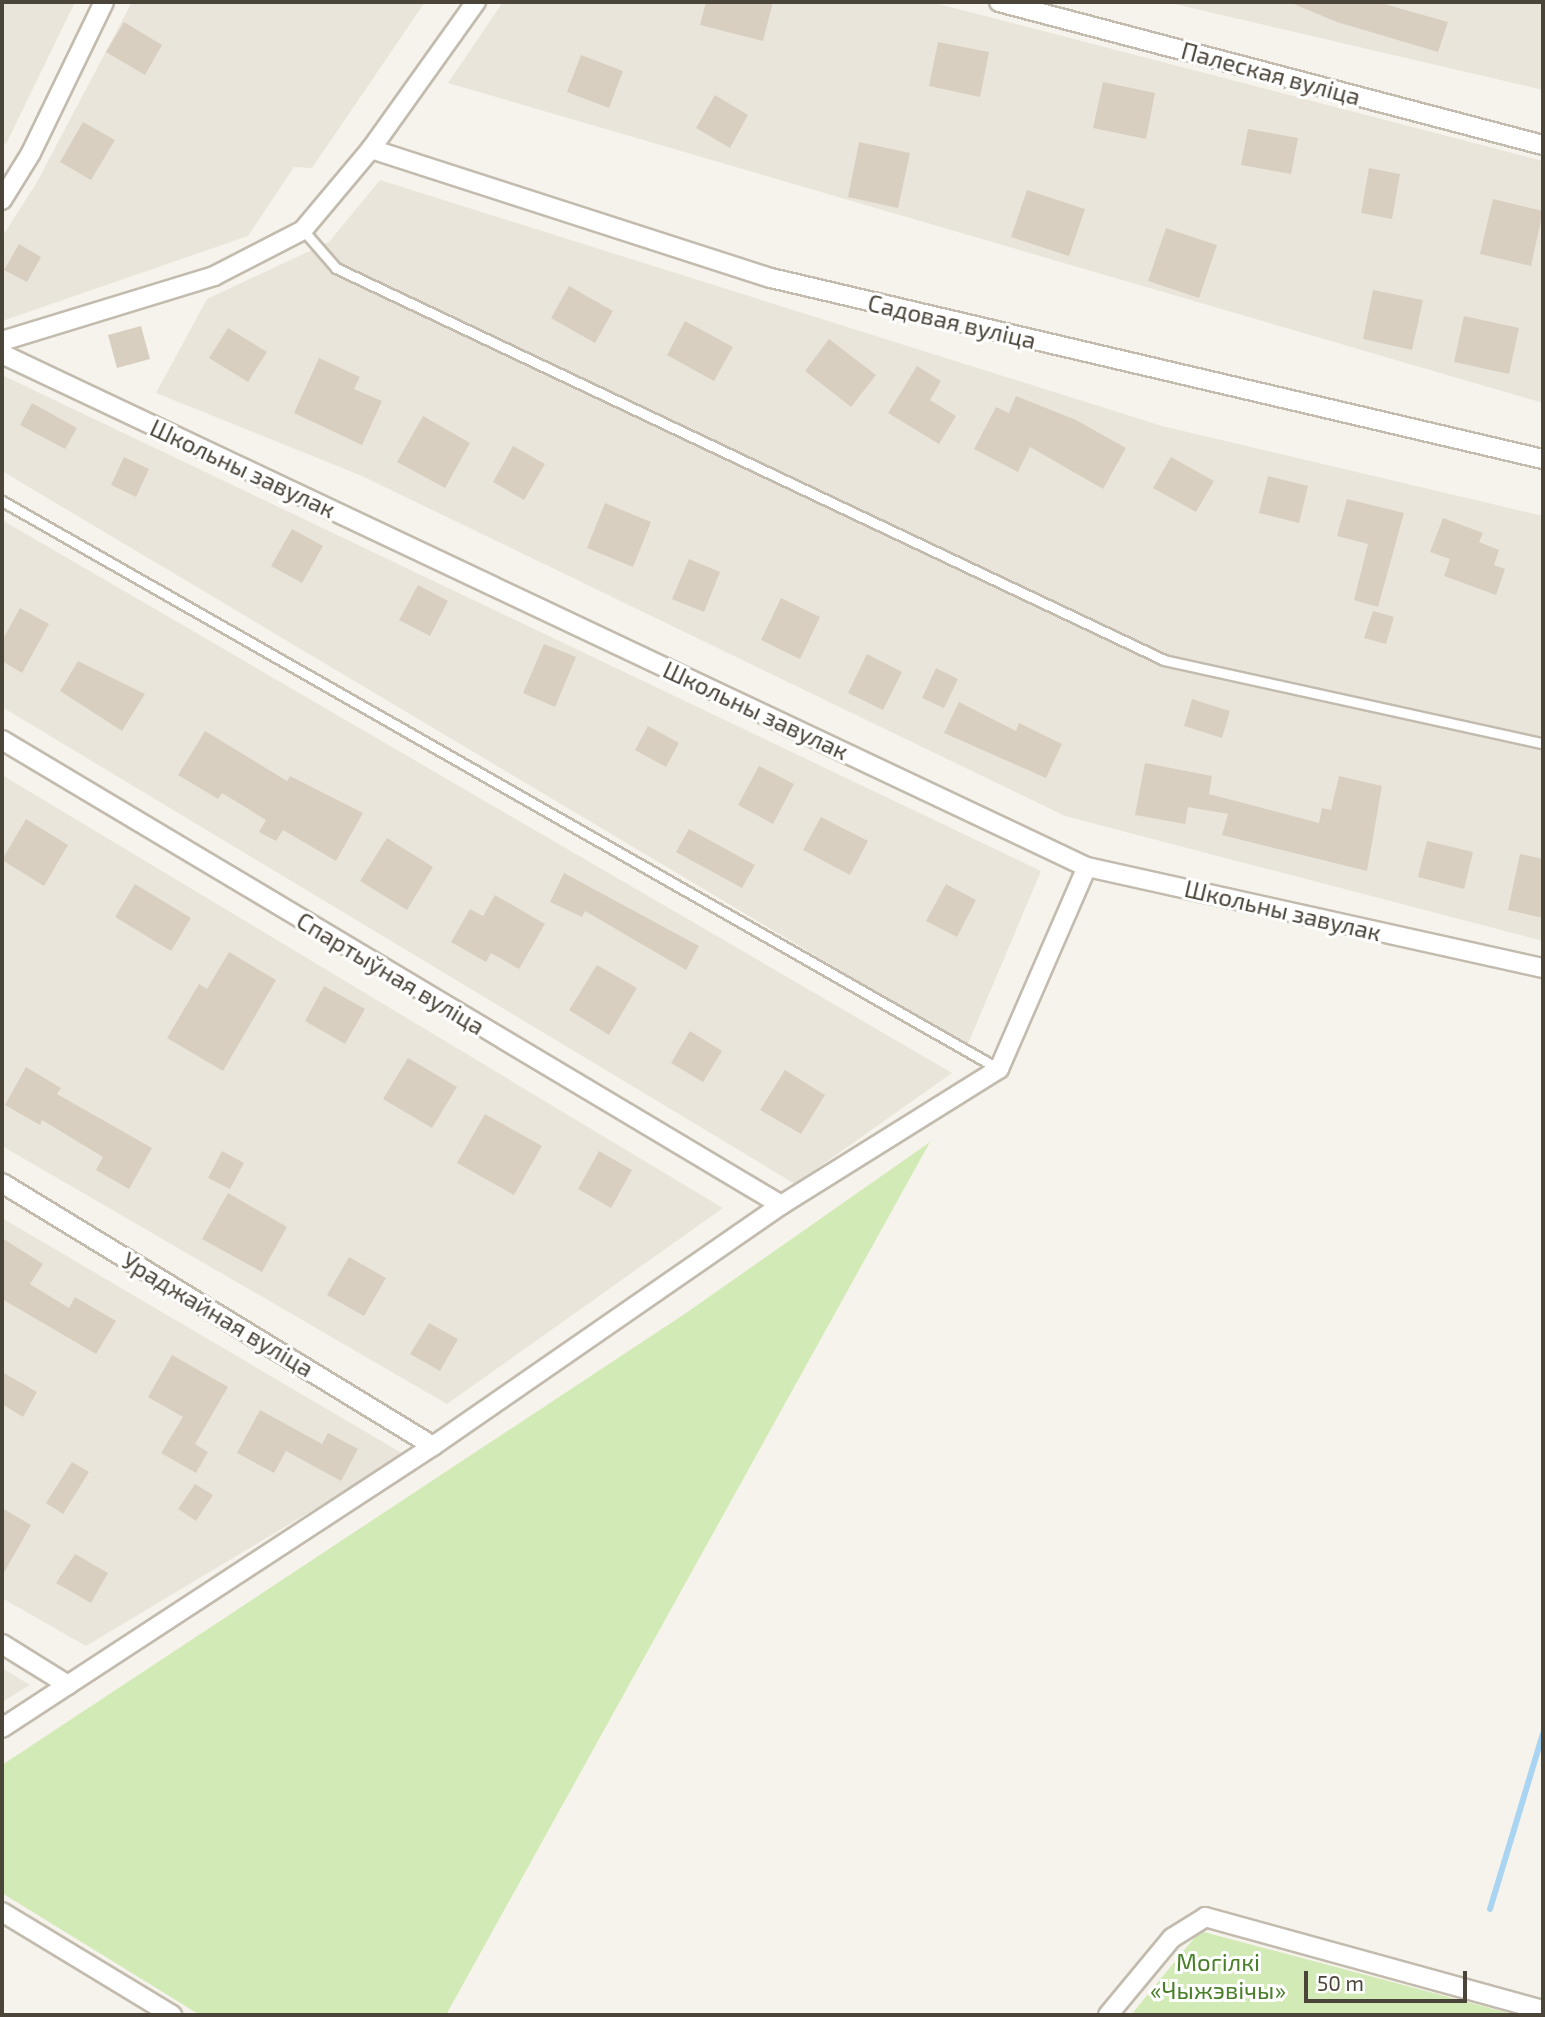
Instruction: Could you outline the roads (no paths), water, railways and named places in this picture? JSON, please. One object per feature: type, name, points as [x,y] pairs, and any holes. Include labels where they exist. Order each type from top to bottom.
[{"type":"street","points":[[2,200],[31,153],[104,2]]},
{"type":"street","points":[[2,341],[214,276],[303,230],[371,149],[476,2]]},
{"type":"street","name":"Палеская вуліца","points":[[999,2],[1543,145]]},
{"type":"street","name":"Садовая вуліца","points":[[371,149],[771,278],[1543,459]]},
{"type":"street","name":"Школьны завулак","points":[[2,354],[1087,866],[1543,968]]},
{"type":"street","name":"Спартыўная вуліца","points":[[2,740],[781,1205]]},
{"type":"street","points":[[2,1728],[433,1446],[781,1205],[999,1069],[1087,866]]},
{"type":"street","name":"Ураджайная вуліца","points":[[2,1183],[433,1446]]},
{"type":"street","points":[[2,1644],[68,1685]]},
{"type":"street","points":[[2,1912],[172,2015]]},
{"type":"street","points":[[1108,2015],[1172,1938],[1205,1917],[1543,2010]]},
{"type":"lane","points":[[303,230],[336,268],[1164,660],[1543,743]]},
{"type":"lane","points":[[2,501],[999,1069]]},
{"type":"waterway","points":[[1490,1909],[1543,1734]]},
{"type":"park label","name":"Могілкі «Чыжэвічы»","points":[[1218,1976]]}]
